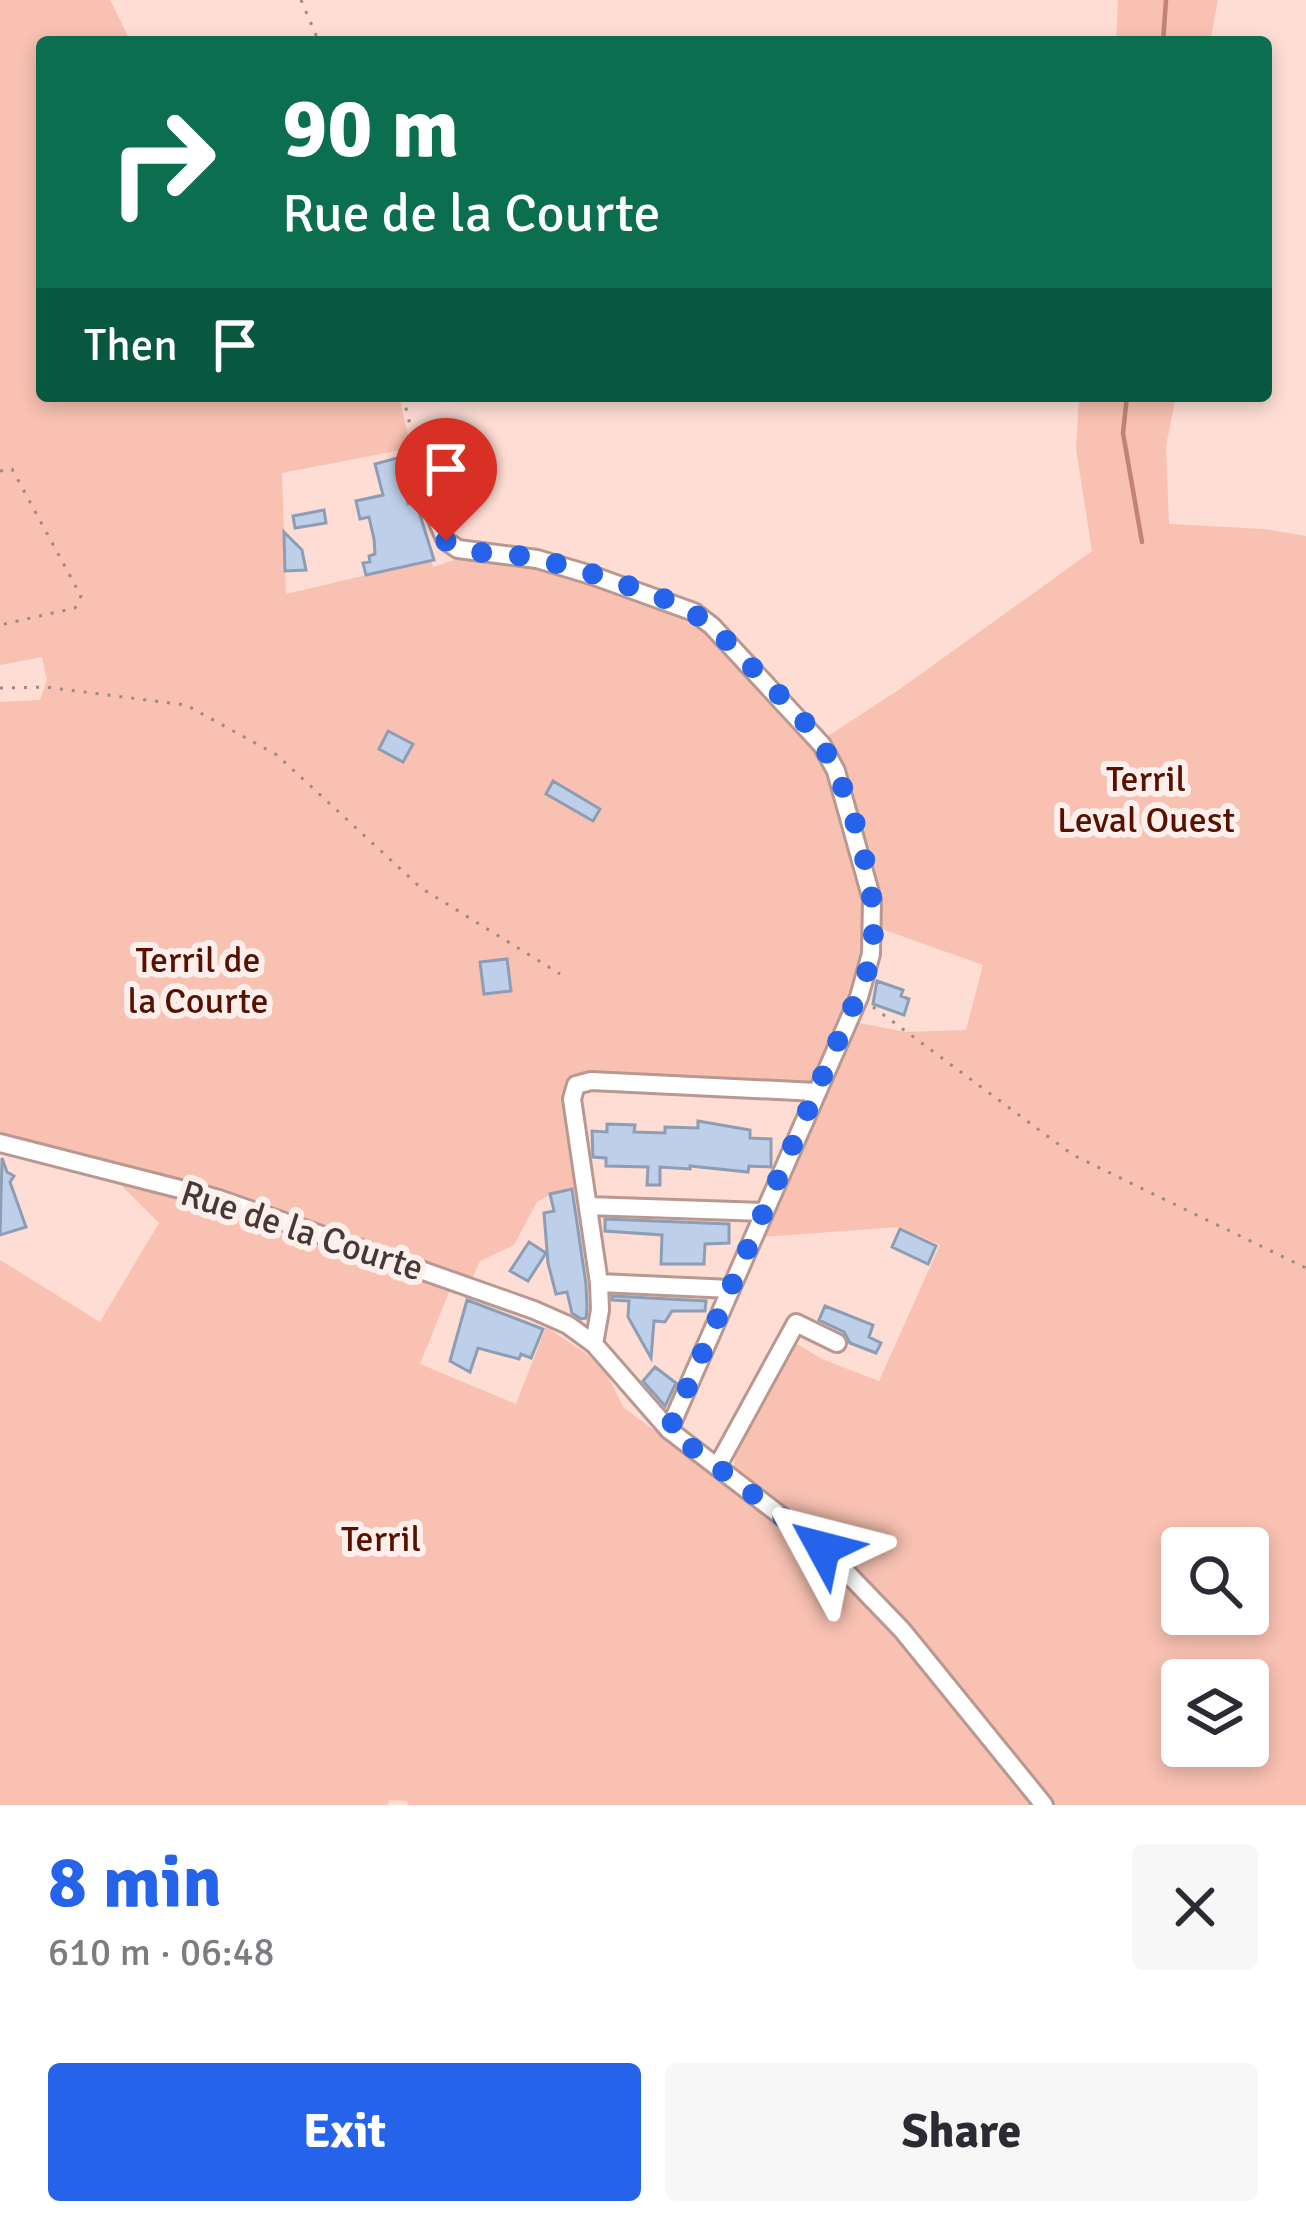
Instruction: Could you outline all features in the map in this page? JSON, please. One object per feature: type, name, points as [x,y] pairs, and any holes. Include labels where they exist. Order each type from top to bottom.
[{"type":"street","points":[[414,447],[446,541],[458,549],[537,559],[591,574],[670,600],[712,626],[822,745],[850,812],[872,900],[871,954],[859,997],[669,1430]]},
{"type":"street","points":[[595,1344],[600,1310],[572,1099],[576,1085],[817,1092]]},
{"type":"street","name":"Rue de la Courte","points":[[0,1144],[236,1205],[568,1325],[595,1344],[669,1430],[849,1573],[902,1630],[1044,1805]]},
{"type":"street","points":[[587,1205],[764,1212]]},
{"type":"street","points":[[598,1283],[731,1289]]},
{"type":"street","points":[[717,1467],[796,1323],[837,1343]]},
{"type":"path","points":[[301,0],[316,36]]},
{"type":"path","points":[[404,402],[414,447]]},
{"type":"path","points":[[0,471],[12,469],[81,596],[75,608],[0,625]]},
{"type":"path","points":[[0,688],[45,688],[186,705],[277,755],[421,888],[560,974]]},
{"type":"path","points":[[859,997],[1073,1155],[1306,1268]]},
{"type":"green space","name":"Terril de la Courte","points":[[0,0],[110,0],[128,36],[36,36],[36,402],[400,402],[411,448],[282,473],[286,594],[431,560],[433,567],[463,557],[463,561],[508,559],[688,613],[819,749],[852,834],[868,924],[858,986],[814,1087],[578,1078],[580,1187],[537,1202],[514,1245],[480,1261],[471,1281],[221,1191],[0,1132],[0,702],[40,700],[47,680],[42,657],[0,665]]},
{"type":"green space","points":[[1118,0],[1218,0],[1211,36],[1116,36]]},
{"type":"green space","name":"Terril Leval Ouest","points":[[1079,402],[1175,402],[1166,446],[1169,524],[1306,536],[1306,1805],[1051,1805],[942,1665],[836,1547],[734,1468],[736,1447],[792,1341],[822,1359],[879,1381],[940,1245],[899,1227],[762,1237],[816,1120],[854,1022],[906,1032],[966,1030],[983,965],[879,928],[822,740],[1092,551],[1076,449]]},
{"type":"green space","name":"Terril","points":[[115,1179],[225,1209],[451,1287],[420,1364],[516,1404],[546,1327],[587,1354],[606,1373],[624,1408],[817,1549],[894,1630],[1036,1805],[408,1805],[407,1801],[389,1800],[388,1805],[0,1805],[0,1260],[100,1322],[159,1223]]},
{"type":"building","points":[[397,458],[408,504],[416,502],[434,560],[366,575],[363,563],[375,554],[374,539],[369,517],[360,519],[356,501],[383,495],[375,464]]},
{"type":"building","points":[[324,510],[326,523],[295,528],[293,516]]},
{"type":"building","points":[[284,532],[302,550],[306,570],[285,571]]},
{"type":"building","points":[[388,731],[413,744],[403,762],[379,749]]},
{"type":"building","points":[[553,781],[600,809],[593,821],[546,794]]},
{"type":"building","points":[[507,959],[511,991],[484,994],[480,962]]},
{"type":"building","points":[[877,981],[903,990],[901,996],[909,999],[904,1015],[873,1004]]},
{"type":"building","points":[[698,1121],[750,1130],[750,1138],[771,1139],[771,1167],[749,1166],[748,1172],[660,1167],[660,1185],[647,1185],[648,1167],[606,1166],[606,1158],[593,1157],[592,1131],[607,1132],[607,1124],[635,1125],[634,1132],[665,1133],[665,1127],[698,1128]]},
{"type":"building","points":[[2,1158],[7,1172],[14,1176],[10,1182],[26,1227],[0,1235]]},
{"type":"building","points":[[572,1189],[586,1284],[586,1318],[581,1319],[572,1313],[567,1292],[556,1294],[544,1213],[554,1211],[550,1194]]},
{"type":"building","points":[[605,1219],[729,1224],[729,1243],[705,1244],[704,1264],[661,1264],[662,1235],[605,1231]]},
{"type":"building","points":[[900,1229],[936,1246],[928,1264],[892,1247]]},
{"type":"building","points":[[529,1242],[546,1253],[528,1281],[510,1271]]},
{"type":"building","points":[[612,1296],[706,1301],[705,1311],[672,1311],[665,1322],[654,1321],[651,1358],[628,1317],[629,1301],[612,1300]]},
{"type":"building","points":[[467,1300],[543,1329],[531,1358],[478,1348],[470,1372],[450,1361]]},
{"type":"building","points":[[825,1306],[873,1325],[869,1337],[881,1343],[876,1353],[850,1343],[844,1332],[819,1320]]},
{"type":"building","points":[[655,1367],[676,1383],[665,1406],[643,1381]]},
{"type":"waterway","points":[[1163,36],[1166,0]]},
{"type":"waterway","points":[[1126,402],[1123,433],[1142,542]]},
{"type":"route","points":[[446,541],[458,549],[537,559],[591,574],[670,600],[694,613],[792,708],[836,771],[872,900],[874,925],[866,976],[669,1430],[823,1548]]}]
